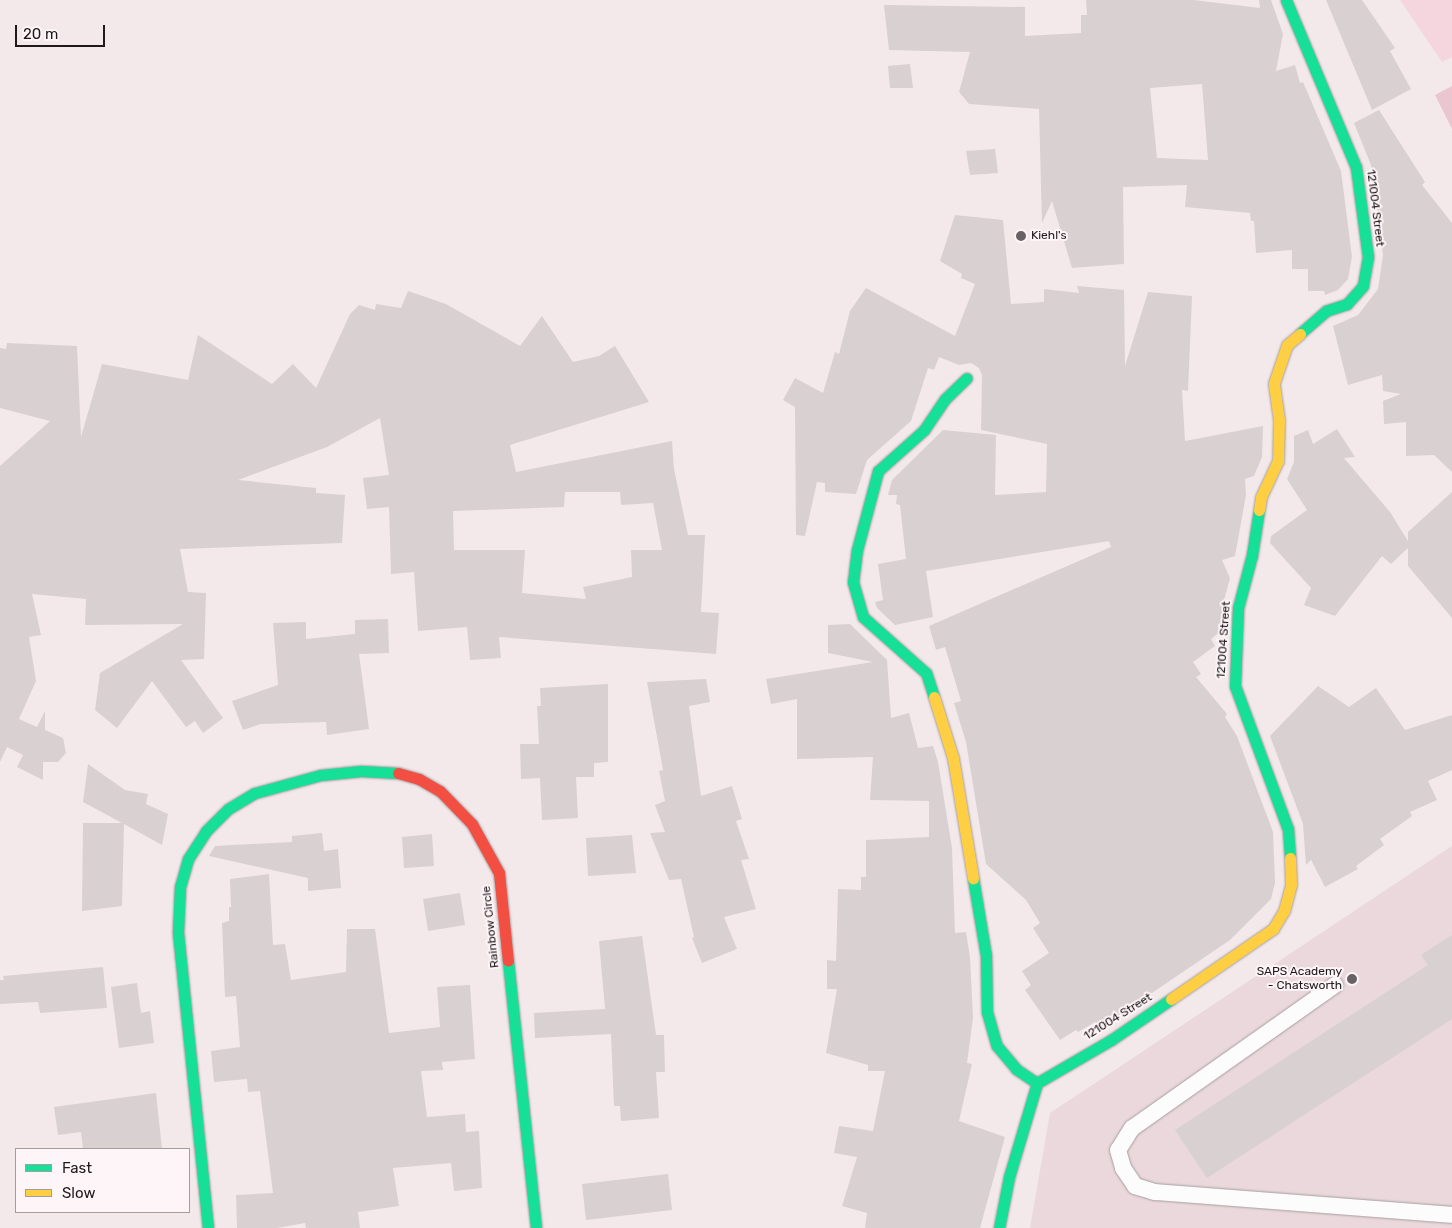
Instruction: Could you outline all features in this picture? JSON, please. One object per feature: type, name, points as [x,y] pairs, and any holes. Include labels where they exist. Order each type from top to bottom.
[{"type":"street","name":"121004 Street","points":[[1037,1083],[1111,1040],[1273,929],[1284,911],[1291,885],[1288,829],[1234,686],[1238,608],[1252,555],[1261,497],[1278,462],[1279,420],[1274,383],[1287,345],[1326,311],[1347,304],[1363,286],[1368,257],[1356,167],[1286,0]]},
{"type":"street","points":[[967,378],[945,399],[924,430],[878,471],[856,550],[853,582],[856,604],[862,617],[926,673],[953,758],[986,956],[987,1012],[997,1046],[1016,1069],[1037,1083],[1008,1178],[999,1228]]},
{"type":"street","name":"Rainbow Circle","points":[[208,1228],[178,932],[180,887],[188,859],[206,831],[228,809],[255,793],[313,777],[361,771],[393,772],[419,780],[440,791],[472,824],[500,873],[536,1228]]},
{"type":"lane","points":[[1335,985],[1132,1128],[1118,1150],[1123,1168],[1135,1186],[1155,1192],[1452,1215]]},
{"type":"shaded area","points":[[1400,0],[1452,0],[1452,57],[1442,62]]},
{"type":"shaded area","points":[[1452,86],[1452,129],[1435,95]]},
{"type":"shaded area","name":"SAPS Academy - Chatsworth","points":[[1452,846],[1452,1228],[1030,1228],[1050,1113]]},
{"type":"building","points":[[1086,0],[1194,0],[1260,8],[1259,0],[1271,0],[1283,34],[1276,71],[1295,65],[1300,83],[1303,82],[1341,171],[1352,257],[1348,279],[1338,290],[1325,295],[1324,291],[1308,291],[1308,269],[1292,269],[1292,250],[1256,253],[1254,221],[1251,221],[1250,213],[1185,207],[1187,185],[1123,187],[1124,264],[1072,268],[1052,201],[1042,223],[1039,109],[969,104],[959,92],[970,52],[889,50],[884,5],[1025,7],[1025,36],[1081,33],[1081,15],[1087,15]],"holes":[[[1202,84],[1208,160],[1157,158],[1150,88]]]},
{"type":"building","points":[[1326,0],[1362,0],[1395,48],[1390,51],[1411,89],[1372,110]]},
{"type":"building","points":[[910,64],[913,88],[890,88],[888,66]]},
{"type":"building","points":[[1379,110],[1425,182],[1422,185],[1452,223],[1452,472],[1434,455],[1406,456],[1406,422],[1384,424],[1383,401],[1401,394],[1383,391],[1382,375],[1348,385],[1333,326],[1358,315],[1378,289],[1383,255],[1371,165],[1354,123]]},
{"type":"building","points":[[995,149],[998,173],[970,175],[966,151]]},
{"type":"building","points":[[955,215],[1003,220],[1011,304],[1044,302],[1044,289],[1079,293],[1077,286],[1124,290],[1125,366],[1148,292],[1192,296],[1188,391],[1182,390],[1185,441],[1263,426],[1262,457],[1254,476],[1245,479],[1246,495],[1235,556],[1222,560],[1230,578],[1223,604],[1221,631],[1211,639],[1215,646],[1193,662],[1201,674],[1196,677],[1227,714],[1225,717],[1237,736],[1273,832],[1275,883],[1271,899],[1230,940],[1118,1016],[1117,1014],[1097,1026],[1095,1022],[1078,1032],[1076,1030],[1060,1040],[1025,990],[1031,985],[1022,971],[1049,953],[1033,928],[1040,923],[1026,900],[986,864],[966,742],[954,703],[961,701],[945,647],[936,650],[929,626],[1111,547],[1109,541],[926,571],[933,617],[895,625],[877,608],[875,602],[883,600],[878,564],[906,559],[900,505],[896,504],[897,495],[888,495],[892,480],[943,430],[996,435],[995,495],[1046,492],[1047,444],[981,430],[982,375],[979,368],[971,363],[959,365],[939,357],[934,370],[928,368],[911,421],[867,460],[856,494],[825,492],[825,483],[817,482],[805,536],[796,535],[795,407],[783,400],[795,378],[823,393],[835,352],[839,354],[850,311],[866,288],[955,336],[975,284],[961,278],[962,274],[940,261]]},
{"type":"building","points":[[408,291],[446,304],[520,346],[542,316],[573,362],[599,356],[615,346],[649,402],[510,445],[516,472],[672,441],[674,469],[688,535],[705,535],[701,612],[719,613],[716,654],[499,637],[501,658],[470,660],[467,627],[418,631],[414,572],[391,574],[389,507],[367,509],[363,478],[389,475],[380,418],[327,447],[238,480],[316,488],[316,493],[345,495],[342,543],[180,549],[188,592],[206,593],[204,659],[181,660],[223,718],[203,733],[195,721],[186,727],[152,681],[117,728],[95,710],[100,673],[183,624],[85,625],[86,599],[32,594],[41,635],[29,637],[36,681],[19,719],[37,727],[45,711],[45,730],[63,738],[66,753],[58,762],[43,762],[43,780],[17,767],[23,755],[7,747],[0,762],[0,466],[50,421],[0,408],[0,348],[6,349],[7,343],[77,346],[81,437],[102,364],[188,380],[198,335],[272,384],[293,364],[316,388],[350,314],[359,305],[375,310],[376,304],[401,308]],"holes":[[[565,492],[620,492],[621,505],[653,503],[662,550],[631,550],[632,577],[583,587],[586,599],[522,593],[525,550],[454,550],[453,511],[564,507]]]},
{"type":"building","points":[[1337,429],[1355,457],[1344,458],[1390,512],[1408,541],[1408,532],[1452,492],[1452,618],[1408,566],[1408,548],[1391,564],[1382,556],[1335,616],[1304,605],[1311,588],[1270,543],[1271,536],[1307,510],[1287,479],[1294,462],[1294,436],[1308,430],[1313,444]]},
{"type":"building","points":[[388,619],[389,653],[359,654],[369,729],[327,735],[326,722],[261,724],[243,730],[232,701],[278,685],[273,623],[306,622],[306,639],[355,634],[355,620]]},
{"type":"building","points":[[850,624],[887,660],[891,718],[909,713],[918,748],[933,746],[938,762],[952,848],[955,933],[966,932],[970,957],[973,1018],[967,1063],[972,1064],[959,1121],[1005,1137],[980,1228],[865,1228],[867,1213],[842,1206],[857,1157],[834,1153],[839,1126],[873,1131],[885,1071],[868,1071],[868,1065],[826,1053],[837,989],[827,989],[827,960],[836,961],[838,889],[861,890],[861,877],[866,877],[866,840],[929,837],[929,801],[870,800],[873,757],[797,759],[797,699],[771,704],[766,679],[873,662],[828,653],[828,625]]},
{"type":"building","points":[[706,679],[710,702],[689,706],[701,796],[732,786],[742,819],[736,821],[749,859],[741,860],[756,909],[724,917],[737,949],[702,963],[692,938],[694,937],[681,879],[669,880],[650,833],[665,832],[655,805],[665,801],[659,771],[663,770],[647,682]]},
{"type":"building","points":[[608,684],[608,762],[594,763],[594,777],[576,777],[578,818],[542,820],[540,778],[521,779],[520,744],[539,744],[537,706],[541,706],[540,688]]},
{"type":"building","points":[[1318,686],[1349,707],[1376,688],[1405,730],[1452,715],[1452,770],[1428,781],[1437,800],[1410,812],[1412,816],[1380,839],[1384,845],[1356,866],[1358,869],[1325,887],[1311,860],[1306,865],[1303,824],[1270,736]]},
{"type":"building","points":[[88,764],[125,790],[148,794],[146,804],[168,814],[162,845],[124,824],[122,906],[82,911],[83,823],[122,823],[83,802]]},
{"type":"building","points":[[322,833],[324,851],[338,849],[341,888],[308,891],[308,878],[209,856],[215,846],[292,842],[292,836]]},
{"type":"building","points":[[432,834],[434,866],[404,868],[402,837]]},
{"type":"building","points":[[632,835],[636,873],[588,876],[586,838]]},
{"type":"building","points":[[269,874],[273,945],[285,944],[291,980],[346,972],[347,929],[375,929],[389,1033],[440,1027],[437,987],[470,985],[475,1059],[442,1062],[443,1070],[421,1071],[427,1117],[465,1114],[466,1132],[479,1131],[482,1188],[454,1191],[451,1163],[393,1168],[399,1206],[358,1212],[360,1228],[306,1228],[305,1223],[277,1228],[237,1228],[236,1195],[273,1193],[260,1091],[248,1092],[247,1079],[214,1082],[211,1051],[240,1047],[236,996],[225,997],[222,923],[229,921],[229,907],[231,907],[230,879]]},
{"type":"building","points":[[460,893],[465,925],[428,931],[423,899]]},
{"type":"building","points":[[1452,935],[1452,1019],[1207,1178],[1175,1130],[1428,965],[1421,955]]},
{"type":"building","points":[[642,936],[656,1035],[664,1035],[665,1072],[656,1072],[659,1118],[621,1121],[620,1106],[614,1106],[611,1034],[535,1038],[534,1013],[605,1009],[599,941]]},
{"type":"building","points":[[103,967],[107,1008],[40,1013],[38,1002],[0,1004],[0,980],[4,980],[3,976]]},
{"type":"building","points":[[137,983],[141,1013],[150,1011],[154,1043],[119,1048],[111,987]]},
{"type":"building","points":[[156,1093],[162,1148],[83,1148],[81,1132],[58,1135],[54,1107]]},
{"type":"building","points":[[668,1174],[672,1210],[586,1220],[582,1184]]},
{"type":"traffic: fast","points":[[1286,0],[1356,167],[1368,257],[1363,286],[1347,304],[1326,311],[1300,334]]},
{"type":"traffic: fast","points":[[934,697],[926,673],[863,617],[853,582],[857,550],[878,471],[924,430],[945,399],[967,378]]},
{"type":"traffic: fast","points":[[1259,510],[1252,555],[1238,608],[1235,686],[1288,829],[1290,858]]},
{"type":"traffic: fast","points":[[208,1228],[178,932],[180,887],[188,859],[206,831],[228,809],[255,793],[321,775],[361,771],[398,773]]},
{"type":"traffic: fast","points":[[973,878],[986,956],[987,1012],[997,1046],[1016,1069],[1037,1083]]},
{"type":"traffic: fast","points":[[508,961],[536,1228]]},
{"type":"traffic: fast","points":[[999,1228],[1009,1177],[1037,1083],[1111,1040],[1171,999]]},
{"type":"traffic: slow","points":[[1259,510],[1261,497],[1278,461],[1279,420],[1274,383],[1287,345],[1300,334]]},
{"type":"traffic: slow","points":[[934,697],[953,758],[973,878]]},
{"type":"traffic: slow","points":[[1171,999],[1273,929],[1284,911],[1291,885],[1290,858]]},
{"type":"traffic: jam","points":[[398,773],[419,779],[440,791],[472,824],[499,873],[508,961]]},
{"type":"place","name":"Kiehl's","points":[[1021,236]]},
{"type":"place","name":"SAPS Academy - Chatsworth","points":[[1352,979]]}]
